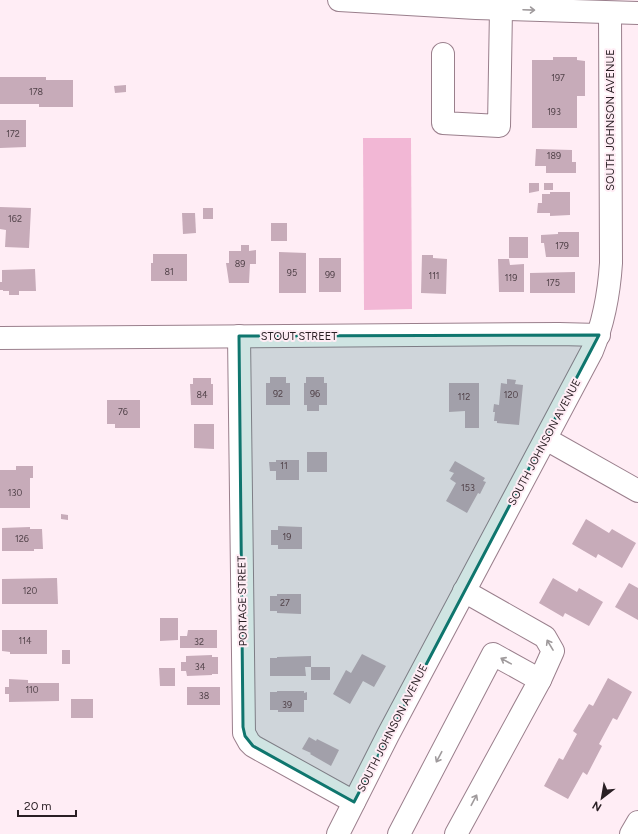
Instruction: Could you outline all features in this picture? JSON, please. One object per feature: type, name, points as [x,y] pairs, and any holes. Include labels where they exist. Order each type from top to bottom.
[{"type":"street","points":[[339,0],[501,9],[608,6],[638,13]]},
{"type":"street","name":"SOUTH JOHNSON AVENUE","points":[[338,834],[388,735],[546,439],[599,335],[607,302],[611,263],[608,6]]},
{"type":"street","points":[[443,54],[443,123],[499,126],[501,9]]},
{"type":"street","name":"STOUT STREET","points":[[0,338],[559,334],[599,335]]},
{"type":"street","name":"PORTAGE STREET","points":[[238,336],[244,733],[253,746],[354,802]]},
{"type":"street","points":[[546,439],[638,491]]},
{"type":"street","points":[[456,834],[540,680],[553,651],[545,637],[464,591]]},
{"type":"street","points":[[399,834],[493,654],[540,680]]},
{"type":"street","points":[[631,834],[638,822]]},
{"type":"highlighted area","points":[[599,335],[354,802],[253,746],[245,736],[243,727],[239,336]]},
{"type":"shaded area","points":[[363,138],[411,138],[412,309],[364,310]]},
{"type":"building","points":[[553,57],[577,57],[577,60],[585,61],[585,96],[577,96],[577,128],[532,128],[532,60],[553,60]]},
{"type":"building","points":[[0,77],[46,77],[46,80],[73,80],[73,107],[39,107],[39,104],[0,104]]},
{"type":"building","points":[[126,85],[126,92],[115,93],[114,86]]},
{"type":"building","points":[[0,120],[26,120],[26,147],[0,148]]},
{"type":"building","points":[[536,149],[572,150],[572,162],[576,162],[576,173],[546,173],[546,166],[535,166]]},
{"type":"building","points":[[529,183],[539,183],[539,191],[529,193]]},
{"type":"building","points":[[544,183],[553,183],[553,190],[544,190]]},
{"type":"building","points":[[550,192],[570,192],[570,215],[550,216],[550,213],[537,213],[538,203],[542,203],[542,194],[550,194]]},
{"type":"building","points":[[0,207],[31,208],[29,248],[5,247],[6,230],[0,229]]},
{"type":"building","points":[[203,208],[213,208],[213,219],[203,219]]},
{"type":"building","points":[[182,213],[195,213],[196,233],[183,234]]},
{"type":"building","points":[[271,223],[287,223],[287,241],[271,241]]},
{"type":"building","points":[[558,232],[579,232],[579,257],[546,257],[544,243],[541,243],[541,235],[558,234]]},
{"type":"building","points":[[509,237],[528,237],[528,258],[509,258]]},
{"type":"building","points":[[241,245],[249,245],[249,251],[256,250],[256,264],[250,264],[249,283],[229,283],[226,263],[229,263],[229,251],[241,251]]},
{"type":"building","points":[[279,252],[306,253],[306,293],[279,293]]},
{"type":"building","points":[[153,254],[187,254],[187,281],[151,281],[151,263],[153,263]]},
{"type":"building","points":[[422,255],[433,255],[433,258],[447,259],[446,294],[421,293]]},
{"type":"building","points":[[319,258],[341,258],[341,292],[319,292]]},
{"type":"building","points":[[498,259],[509,259],[510,265],[524,264],[524,292],[499,292]]},
{"type":"building","points":[[35,269],[36,291],[19,291],[19,295],[9,295],[9,291],[0,290],[2,270]]},
{"type":"building","points":[[575,272],[575,293],[530,293],[530,273]]},
{"type":"building","points":[[270,377],[286,377],[286,383],[290,383],[290,405],[266,405],[266,383],[270,383]]},
{"type":"building","points":[[306,377],[324,377],[324,383],[327,383],[327,405],[319,405],[319,411],[307,411],[307,405],[304,405],[304,383],[306,383]]},
{"type":"building","points":[[193,378],[211,378],[211,384],[213,384],[213,405],[191,405],[190,384],[193,384]]},
{"type":"building","points":[[507,379],[516,380],[515,384],[523,385],[519,425],[497,423],[497,421],[494,421],[494,404],[499,405],[501,383],[507,384]]},
{"type":"building","points":[[449,383],[479,383],[479,428],[465,428],[465,411],[449,412]]},
{"type":"building","points":[[107,400],[140,400],[140,428],[115,428],[115,424],[107,424]]},
{"type":"building","points":[[194,424],[214,424],[214,449],[194,448]]},
{"type":"building","points":[[307,452],[327,452],[327,472],[307,472]]},
{"type":"building","points":[[276,460],[299,460],[299,480],[276,480],[276,471],[270,471],[269,462],[276,462]]},
{"type":"building","points":[[455,461],[485,478],[483,481],[486,482],[467,513],[446,501],[456,483],[450,479],[454,473],[449,471]]},
{"type":"building","points":[[16,466],[33,466],[33,478],[30,478],[30,508],[0,508],[0,470],[16,470]]},
{"type":"building","points":[[61,514],[68,515],[68,520],[61,519]]},
{"type":"building","points":[[586,519],[609,533],[612,529],[636,543],[622,568],[598,554],[596,558],[572,544]]},
{"type":"building","points":[[278,526],[302,527],[302,549],[278,549],[278,545],[271,545],[271,530],[278,530]]},
{"type":"building","points":[[30,527],[30,529],[42,529],[43,549],[34,549],[34,551],[2,551],[2,528]]},
{"type":"building","points":[[57,578],[58,604],[2,604],[2,579]]},
{"type":"building","points":[[553,578],[577,592],[579,588],[603,602],[589,626],[565,613],[563,617],[539,603]]},
{"type":"building","points":[[629,583],[638,588],[638,620],[615,607]]},
{"type":"building","points":[[277,594],[301,594],[301,614],[277,613],[277,611],[270,611],[270,596],[277,596]]},
{"type":"building","points":[[160,618],[178,618],[178,640],[160,641]]},
{"type":"building","points":[[2,630],[47,630],[47,654],[10,654],[10,652],[2,651]]},
{"type":"building","points":[[188,630],[217,630],[217,648],[180,648],[180,636],[187,636]]},
{"type":"building","points":[[62,650],[70,650],[70,664],[62,664]]},
{"type":"building","points":[[362,654],[386,666],[374,687],[363,681],[350,704],[333,694],[346,670],[351,673]]},
{"type":"building","points":[[212,655],[212,657],[218,657],[218,674],[187,676],[186,671],[181,671],[181,662],[186,662],[186,656]]},
{"type":"building","points":[[311,656],[311,667],[305,667],[306,676],[270,676],[270,658]]},
{"type":"building","points":[[311,667],[330,667],[330,680],[311,680]]},
{"type":"building","points":[[159,668],[175,668],[175,686],[160,686]]},
{"type":"building","points":[[608,678],[632,692],[617,720],[613,718],[599,744],[602,746],[587,775],[583,772],[568,799],[544,786],[559,758],[563,760],[577,734],[573,731],[589,704],[593,706]]},
{"type":"building","points":[[9,679],[28,680],[28,683],[59,683],[59,701],[9,702],[9,694],[5,694],[5,687],[9,687]]},
{"type":"building","points":[[187,687],[220,687],[220,705],[187,705]]},
{"type":"building","points":[[270,692],[307,692],[307,700],[304,700],[304,712],[278,712],[278,710],[270,710]]},
{"type":"building","points":[[71,699],[93,699],[93,718],[71,718]]},
{"type":"building","points":[[309,737],[316,741],[317,739],[339,750],[331,766],[302,749]]}]
